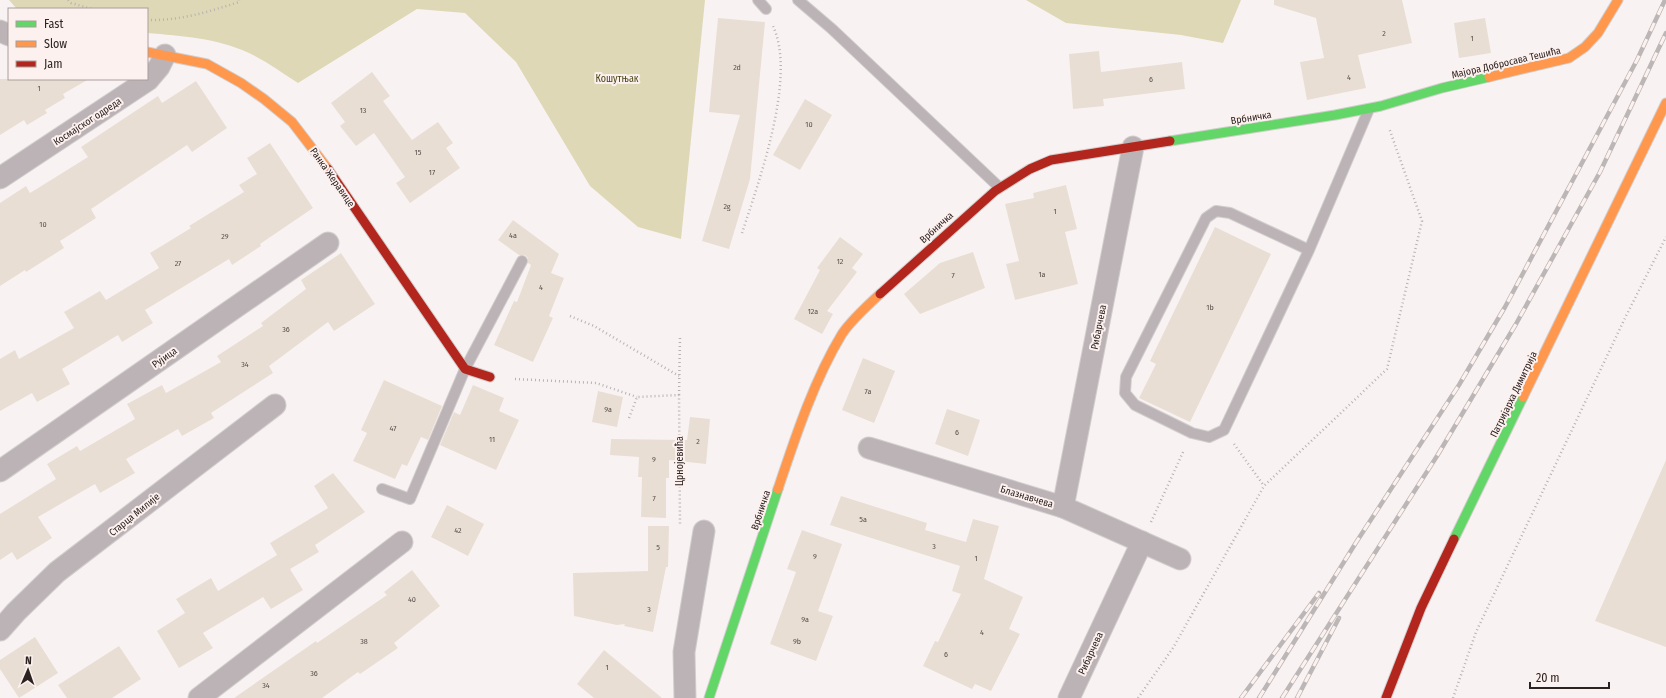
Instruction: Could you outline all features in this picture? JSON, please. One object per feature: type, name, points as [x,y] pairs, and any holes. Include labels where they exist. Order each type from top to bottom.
[{"type":"street","name":"Мајора Добросава Тешића","points":[[1442,88],[1569,58],[1590,43],[1602,28],[1618,0]]},
{"type":"street","name":"Космајског одреда","points":[[0,178],[148,80],[159,68],[156,54]]},
{"type":"street","name":"Ранка Жеравице","points":[[156,54],[207,64],[264,98],[292,122],[316,152],[466,369]]},
{"type":"street","name":"Врбничка","points":[[709,698],[789,456],[820,374],[833,349],[843,333],[874,299],[999,187],[1030,169],[1051,160],[1336,115],[1381,106],[1442,88]]},
{"type":"street","name":"Патријарха Димитрија","points":[[1386,698],[1420,608],[1666,103]]},
{"type":"street","name":"Рибарчева","points":[[1063,507],[1133,147]]},
{"type":"street","name":"Рујица","points":[[0,472],[328,243]]},
{"type":"street","points":[[466,369],[490,377]]},
{"type":"street","name":"Старца Милије","points":[[0,630],[57,572],[275,405]]},
{"type":"street","name":"Блазнавчева","points":[[869,448],[1063,507],[1180,559]]},
{"type":"street","points":[[685,698],[684,652],[704,531]]},
{"type":"street","points":[[199,698],[402,542]]},
{"type":"street","name":"Рибарчева","points":[[1069,698],[1142,542]]},
{"type":"lane","points":[[758,0],[766,9]]},
{"type":"lane","points":[[798,0],[832,29],[999,187]]},
{"type":"lane","points":[[1309,250],[1230,213],[1216,211],[1206,218],[1126,377],[1125,393],[1135,405],[1192,433],[1209,437],[1224,430],[1309,250],[1369,108]]},
{"type":"lane","points":[[382,489],[410,499],[466,369],[522,261]]},
{"type":"path","points":[[68,0],[72,3],[89,8]]},
{"type":"path","points":[[148,20],[165,21],[197,15],[239,2],[239,0]]},
{"type":"path","points":[[742,233],[759,182],[778,110],[780,68],[779,38],[766,9]]},
{"type":"path","points":[[1138,698],[1173,648],[1264,486],[1387,369],[1422,221],[1381,106]]},
{"type":"path","points":[[1453,698],[1476,632],[1666,237]]},
{"type":"path","points":[[570,316],[594,326],[679,376]]},
{"type":"path","name":"Црнојевића","points":[[680,337],[678,395],[679,522],[681,529]]},
{"type":"path","points":[[490,377],[596,383],[637,397],[678,395]]},
{"type":"path","points":[[629,418],[637,397]]},
{"type":"path","points":[[1224,430],[1264,486]]},
{"type":"path","points":[[1142,542],[1192,433]]},
{"type":"green space","name":"Кошутњак","points":[[9,0],[705,0],[681,239],[638,227],[590,186],[516,62],[465,13],[417,9],[298,83],[262,60],[237,48],[199,38],[148,33],[148,8],[16,8]]},
{"type":"green space","points":[[1026,0],[1241,0],[1223,43],[1181,35],[1066,23]]},
{"type":"building","points":[[1274,0],[1402,0],[1412,43],[1358,55],[1366,88],[1307,100],[1300,62],[1324,58],[1316,18],[1274,5]]},
{"type":"building","points":[[718,18],[765,22],[750,179],[729,249],[702,241],[740,115],[709,112]]},
{"type":"building","points":[[1485,18],[1491,53],[1459,58],[1454,23]]},
{"type":"building","points":[[1099,51],[1101,72],[1182,62],[1185,89],[1103,99],[1104,106],[1073,109],[1069,54]]},
{"type":"building","points":[[372,72],[390,96],[383,101],[412,140],[438,122],[453,143],[446,148],[460,168],[410,203],[396,183],[405,177],[374,133],[356,146],[340,126],[345,122],[331,103]]},
{"type":"building","points":[[0,79],[87,80],[63,94],[65,98],[45,110],[47,113],[27,125],[24,120],[0,135]]},
{"type":"building","points":[[196,81],[227,128],[192,152],[187,145],[91,209],[96,218],[60,241],[64,248],[26,272],[25,270],[0,286],[0,203],[26,186],[30,193],[88,157],[81,147],[158,96],[162,103]]},
{"type":"building","points":[[805,99],[832,115],[800,170],[773,155]]},
{"type":"building","points":[[270,143],[313,208],[232,265],[229,259],[145,310],[153,323],[122,342],[118,335],[62,369],[70,384],[37,402],[32,393],[0,411],[0,359],[15,350],[19,359],[74,328],[64,312],[100,291],[106,300],[159,268],[150,253],[191,228],[189,226],[244,192],[239,185],[257,174],[247,158]]},
{"type":"building","points":[[1066,185],[1077,229],[1065,232],[1078,284],[1015,300],[1006,264],[1019,261],[1005,204],[1034,198],[1033,193]]},
{"type":"building","points":[[513,220],[559,254],[551,273],[564,278],[549,316],[553,318],[533,362],[494,345],[514,301],[517,302],[531,265],[528,263],[528,258],[525,255],[519,255],[498,240]]},
{"type":"building","points":[[1215,227],[1271,254],[1190,422],[1139,398],[1156,364],[1150,361]]},
{"type":"building","points":[[840,237],[863,254],[852,268],[857,272],[827,311],[833,314],[822,334],[794,319],[820,270],[817,268]]},
{"type":"building","points":[[973,252],[985,288],[920,314],[904,294],[940,263]]},
{"type":"building","points":[[341,253],[375,304],[334,331],[328,322],[269,366],[273,373],[211,413],[214,418],[182,436],[178,429],[126,459],[135,473],[100,493],[95,484],[38,517],[52,538],[17,560],[12,552],[0,560],[0,514],[56,479],[47,464],[77,446],[80,451],[135,419],[127,404],[162,385],[166,393],[221,362],[217,356],[263,326],[261,323],[306,289],[301,280]]},
{"type":"building","points":[[863,358],[895,371],[874,423],[842,410]]},
{"type":"building","points":[[384,380],[442,406],[428,440],[421,437],[407,466],[402,464],[395,479],[353,461],[367,433],[361,430]]},
{"type":"building","points":[[473,385],[504,398],[499,411],[519,420],[496,470],[440,445],[454,412],[460,415]]},
{"type":"building","points":[[598,391],[623,397],[617,427],[592,422]]},
{"type":"building","points":[[947,409],[980,420],[968,456],[935,444]]},
{"type":"building","points":[[690,417],[710,419],[706,464],[669,460],[669,478],[666,478],[666,518],[641,517],[642,477],[638,477],[639,457],[610,455],[611,439],[687,440]]},
{"type":"building","points":[[1666,460],[1666,647],[1595,621]]},
{"type":"building","points":[[333,473],[365,512],[315,545],[319,552],[290,569],[303,590],[271,609],[263,597],[203,633],[213,648],[179,668],[157,631],[185,613],[176,599],[211,578],[218,591],[277,555],[270,543],[328,508],[314,486]]},
{"type":"building","points":[[841,496],[927,523],[925,530],[966,542],[973,519],[999,526],[984,579],[1023,597],[1009,629],[1020,634],[991,691],[975,684],[972,689],[923,666],[935,641],[938,642],[961,594],[952,591],[960,566],[830,525]]},
{"type":"building","points":[[447,505],[484,524],[468,556],[431,537]]},
{"type":"building","points":[[648,526],[669,526],[668,567],[666,567],[653,632],[624,626],[625,624],[617,625],[574,616],[573,573],[648,571]]},
{"type":"building","points":[[802,530],[842,544],[818,611],[833,616],[816,661],[770,644],[796,572],[787,569]]},
{"type":"building","points":[[412,570],[440,606],[394,643],[398,648],[360,674],[358,672],[322,698],[234,698],[316,641],[317,643],[387,595],[384,592]]},
{"type":"building","points":[[35,637],[58,673],[19,698],[0,669],[0,660]]},
{"type":"building","points":[[119,646],[141,679],[112,698],[67,698],[58,685]]},
{"type":"building","points":[[604,650],[662,698],[594,698],[577,684]]},
{"type":"railway","points":[[1259,698],[1357,541],[1459,385],[1505,307],[1637,60],[1665,0]]},
{"type":"railway","points":[[1282,698],[1437,456],[1516,324],[1600,172],[1666,33]]},
{"type":"railway","points":[[1241,698],[1319,593]]},
{"type":"railway","points":[[1297,698],[1339,618]]},
{"type":"traffic: fast","points":[[1170,141],[1335,115],[1381,106],[1442,88],[1489,77]]},
{"type":"traffic: fast","points":[[1454,539],[1523,397]]},
{"type":"traffic: fast","points":[[709,698],[778,489]]},
{"type":"traffic: slow","points":[[1489,77],[1569,58],[1585,47],[1598,33],[1618,0]]},
{"type":"traffic: slow","points":[[148,52],[207,64],[241,83],[264,99],[292,122],[328,169]]},
{"type":"traffic: slow","points":[[1523,397],[1666,103]]},
{"type":"traffic: slow","points":[[778,489],[806,410],[832,352],[842,334],[850,324],[880,294]]},
{"type":"traffic: jam","points":[[880,294],[995,191],[1030,169],[1051,160],[1170,141]]},
{"type":"traffic: jam","points":[[328,169],[465,369],[490,377]]},
{"type":"traffic: jam","points":[[1386,698],[1421,608],[1454,539]]}]
